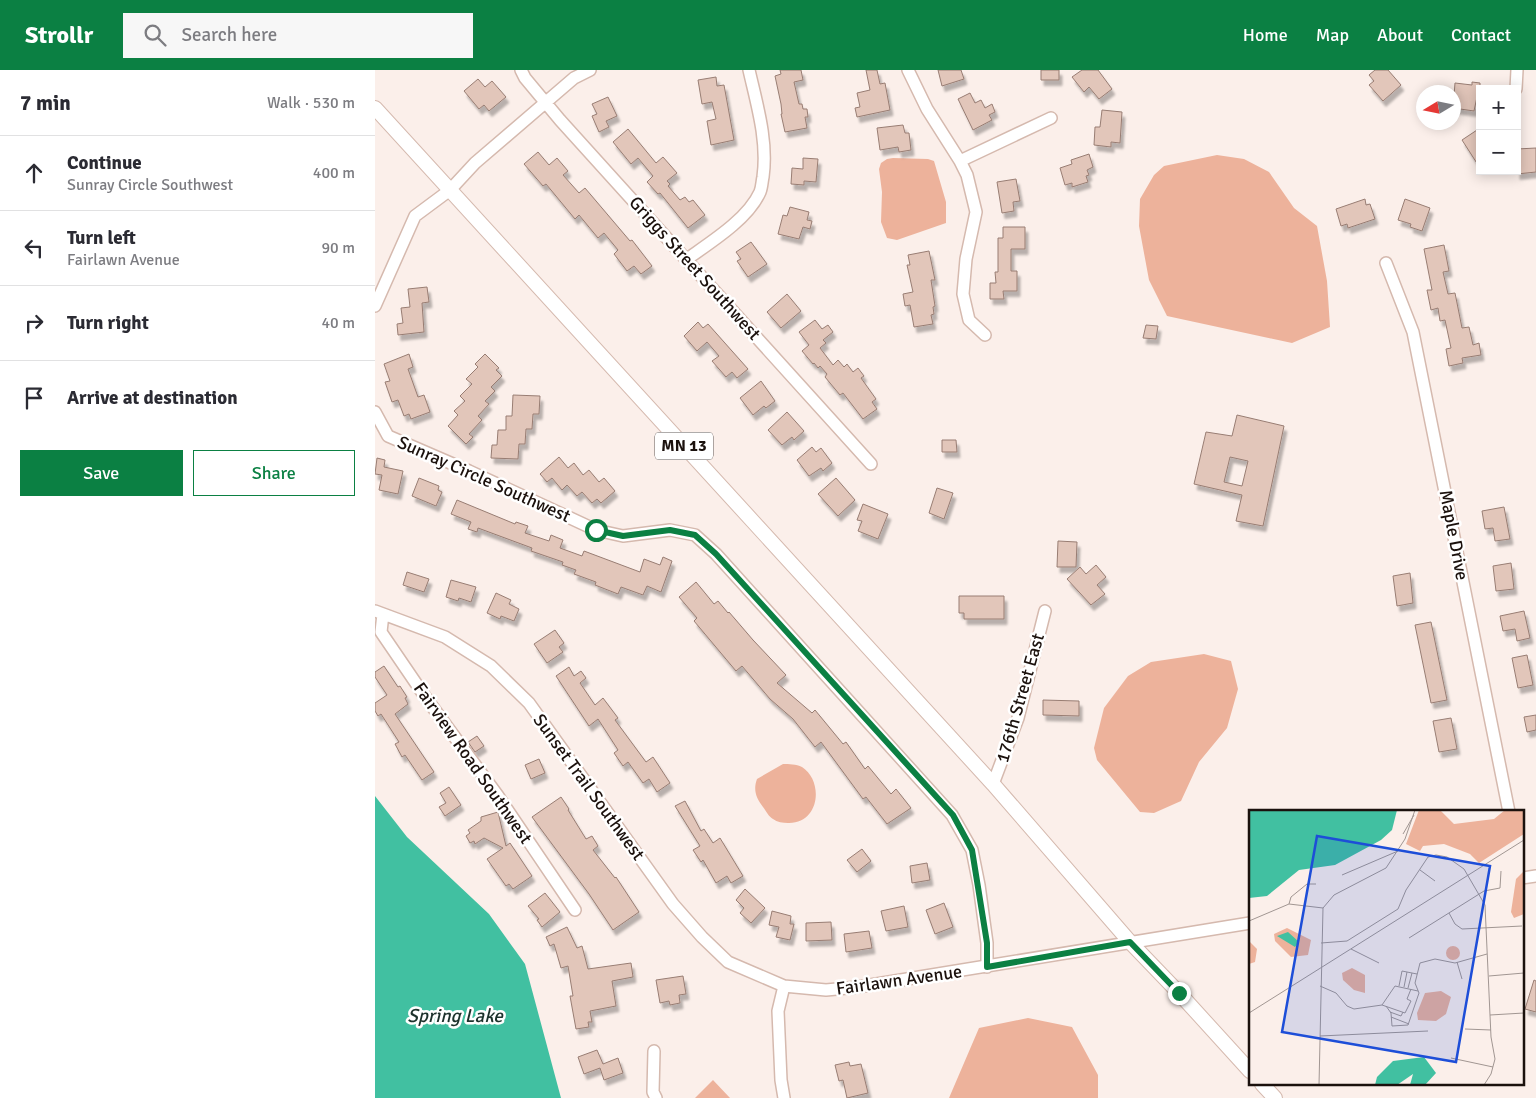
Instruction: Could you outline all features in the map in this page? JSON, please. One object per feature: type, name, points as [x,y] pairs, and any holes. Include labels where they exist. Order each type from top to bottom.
[{"type":"main road","name":"MN 13","points":[[375,108],[993,784],[1130,942],[1249,1070]]},
{"type":"main road","points":[[1264,1086],[1275,1098]]},
{"type":"street","name":"Griggs Street Southwest","points":[[521,70],[525,78],[546,103],[871,464]]},
{"type":"street","points":[[375,306],[415,216],[450,190],[475,163],[574,78],[590,70]]},
{"type":"street","points":[[687,259],[743,217],[761,191],[764,167],[763,136],[749,70]]},
{"type":"street","points":[[909,70],[927,109],[967,175],[976,212],[966,260],[963,294],[969,320],[985,335]]},
{"type":"street","points":[[1516,85],[1517,70]]},
{"type":"street","points":[[960,161],[1051,118]]},
{"type":"street","name":"Maple Drive","points":[[1387,262],[1413,332],[1509,810]]},
{"type":"street","name":"Sunray Circle Southwest","points":[[375,412],[388,436],[596,530],[623,536],[670,530],[695,535],[716,554],[953,815],[972,850],[987,943],[987,967]]},
{"type":"street","name":"176th Street East","points":[[993,784],[1018,718],[1045,611]]},
{"type":"street","name":"Fairview Road Southwest","points":[[379,612],[381,632],[426,698],[498,796],[575,910]]},
{"type":"street","name":"Sunset Trail Southwest","points":[[379,612],[445,637],[491,666],[529,703],[673,904],[701,937],[728,962],[784,986]]},
{"type":"street","points":[[1523,878],[1536,876]]},
{"type":"street","name":"Fairlawn Avenue","points":[[784,986],[826,990],[858,987],[1249,923]]},
{"type":"street","points":[[784,986],[778,1011],[781,1080],[784,1098]]},
{"type":"street","points":[[654,1051],[653,1092],[656,1098]]},
{"type":"shaded area","points":[[1217,155],[1244,159],[1269,172],[1294,208],[1317,226],[1327,281],[1330,327],[1292,343],[1167,316],[1149,280],[1139,226],[1140,199],[1154,175],[1164,166]]},
{"type":"shaded area","points":[[893,158],[928,159],[934,161],[946,202],[946,223],[897,240],[887,238],[881,222],[882,192],[879,169],[881,163]]},
{"type":"shaded area","points":[[1204,654],[1231,661],[1238,689],[1227,728],[1199,762],[1181,801],[1154,813],[1140,812],[1097,760],[1094,748],[1104,708],[1128,676],[1151,662]]},
{"type":"shaded area","points":[[783,764],[802,767],[809,773],[816,791],[815,801],[807,817],[788,823],[776,821],[768,814],[757,797],[755,787],[757,779]]},
{"type":"shaded area","points":[[1028,1018],[1072,1027],[1098,1075],[1098,1098],[949,1098],[979,1028]]},
{"type":"shaded area","points":[[713,1080],[730,1098],[695,1098]]},
{"type":"water","name":"Spring Lake","points":[[375,796],[407,837],[489,914],[525,964],[561,1098],[375,1098]]},
{"type":"building","points":[[780,70],[801,70],[803,80],[794,82],[799,104],[802,104],[803,109],[807,109],[808,117],[805,117],[807,128],[785,132],[775,76],[781,74]]},
{"type":"building","points":[[866,70],[877,70],[880,84],[885,83],[890,110],[857,117],[855,108],[860,107],[857,93],[870,90]]},
{"type":"building","points":[[938,70],[961,70],[964,79],[942,86]]},
{"type":"building","points":[[1041,70],[1059,70],[1059,80],[1041,80]]},
{"type":"building","points":[[1082,70],[1098,70],[1112,89],[1099,99],[1089,87],[1084,92],[1072,77]]},
{"type":"building","points":[[1375,70],[1388,70],[1401,85],[1383,101],[1369,85],[1374,81],[1369,75]]},
{"type":"building","points":[[716,77],[717,86],[724,85],[734,140],[711,145],[707,121],[716,119],[712,102],[702,104],[698,80]]},
{"type":"building","points":[[478,79],[485,87],[492,81],[506,97],[489,111],[484,105],[479,109],[464,91]]},
{"type":"building","points":[[1472,82],[1480,83],[1480,85],[1476,85],[1474,111],[1461,109],[1461,85],[1455,85],[1455,83],[1472,85]]},
{"type":"building","points":[[970,93],[975,103],[981,100],[985,108],[992,104],[995,112],[989,115],[992,120],[973,130],[958,99]]},
{"type":"building","points":[[608,97],[617,116],[606,121],[609,127],[599,132],[592,116],[597,114],[592,104]]},
{"type":"building","points":[[1102,110],[1122,112],[1120,143],[1111,142],[1111,147],[1094,145],[1095,127],[1100,127]]},
{"type":"building","points":[[903,125],[905,133],[909,133],[911,150],[899,152],[898,147],[880,150],[877,128]]},
{"type":"building","points":[[628,129],[656,163],[663,157],[677,173],[667,181],[670,184],[668,186],[680,200],[685,197],[689,202],[693,200],[705,215],[688,228],[660,193],[658,194],[647,182],[653,176],[638,158],[631,164],[613,142]]},
{"type":"building","points":[[1476,131],[1476,162],[1462,140]]},
{"type":"building","points":[[1536,148],[1536,172],[1521,174],[1521,149]]},
{"type":"building","points":[[538,152],[549,165],[557,158],[568,171],[563,175],[579,193],[585,188],[630,241],[632,240],[652,266],[641,274],[634,266],[627,271],[614,254],[618,250],[604,233],[598,238],[579,215],[575,219],[546,184],[543,186],[524,164]]},
{"type":"building","points":[[1089,154],[1093,167],[1087,170],[1089,175],[1086,176],[1088,182],[1072,187],[1072,183],[1065,185],[1060,168],[1072,164],[1071,160]]},
{"type":"building","points":[[803,158],[818,159],[816,182],[804,181],[804,185],[791,184],[792,168],[803,169]]},
{"type":"building","points":[[1016,179],[1020,201],[1013,202],[1014,211],[1002,213],[997,182]]},
{"type":"building","points":[[1365,199],[1366,205],[1370,204],[1375,219],[1348,228],[1347,224],[1341,226],[1336,209]]},
{"type":"building","points":[[1405,199],[1430,208],[1422,231],[1410,227],[1411,224],[1398,220]]},
{"type":"building","points":[[790,207],[809,212],[807,220],[812,221],[810,229],[803,227],[799,239],[778,234],[783,215],[787,216]]},
{"type":"building","points":[[1003,227],[1025,227],[1025,249],[1011,249],[1011,271],[1017,271],[1017,291],[1003,291],[1004,299],[990,299],[990,283],[996,283],[995,272],[998,272],[998,238],[1003,238]]},
{"type":"building","points":[[751,242],[767,264],[748,277],[737,261],[741,259],[736,252]]},
{"type":"building","points":[[1444,245],[1449,271],[1443,272],[1448,294],[1455,293],[1462,328],[1469,327],[1473,345],[1479,343],[1481,355],[1462,358],[1463,363],[1449,366],[1446,349],[1451,348],[1445,320],[1440,321],[1438,308],[1431,310],[1427,290],[1432,290],[1424,249]]},
{"type":"building","points":[[929,251],[935,280],[931,280],[935,306],[933,307],[934,314],[931,315],[933,324],[914,327],[910,305],[905,306],[903,294],[913,292],[907,265],[910,265],[908,255]]},
{"type":"building","points":[[427,287],[429,302],[422,303],[424,332],[398,335],[397,324],[403,323],[401,308],[410,307],[408,289]]},
{"type":"building","points":[[787,294],[801,311],[781,328],[767,312]]},
{"type":"building","points":[[815,320],[822,329],[828,325],[833,332],[823,340],[826,343],[820,348],[833,365],[838,360],[844,367],[847,364],[853,372],[858,368],[864,376],[861,378],[876,399],[872,402],[877,409],[863,419],[843,393],[840,395],[825,377],[827,374],[820,366],[818,368],[813,364],[802,351],[809,345],[799,332]]},
{"type":"building","points":[[698,322],[703,328],[708,324],[748,369],[737,378],[732,372],[726,377],[712,361],[719,356],[707,342],[697,351],[684,336]]},
{"type":"building","points":[[1146,325],[1158,326],[1156,339],[1143,338]]},
{"type":"building","points":[[409,354],[413,367],[408,369],[418,397],[424,395],[430,412],[411,419],[409,414],[404,416],[398,400],[392,402],[385,382],[390,381],[384,364]]},
{"type":"building","points":[[485,354],[499,368],[496,370],[502,376],[491,387],[495,391],[485,401],[489,404],[478,416],[482,420],[469,434],[473,437],[466,444],[448,426],[458,415],[454,411],[465,401],[460,396],[472,384],[466,379],[478,367],[475,364]]},
{"type":"building","points":[[761,381],[775,401],[766,408],[764,406],[753,415],[740,398]]},
{"type":"building","points":[[513,395],[540,396],[539,414],[533,414],[532,429],[526,429],[525,444],[519,444],[518,459],[491,458],[492,445],[497,445],[498,430],[506,430],[506,416],[512,416]]},
{"type":"building","points":[[787,412],[804,431],[794,440],[792,437],[782,445],[768,430]]},
{"type":"building","points":[[1237,415],[1284,426],[1263,526],[1236,521],[1242,495],[1194,484],[1206,432],[1232,436]],"holes":[[[1230,457],[1248,461],[1242,486],[1224,482]]]},
{"type":"building","points":[[942,440],[956,440],[957,452],[942,452]]},
{"type":"building","points":[[812,447],[816,452],[821,448],[832,463],[823,471],[821,468],[809,476],[797,460]]},
{"type":"building","points":[[559,457],[568,468],[574,463],[583,475],[589,470],[599,482],[604,478],[615,491],[601,503],[597,499],[592,503],[582,492],[577,496],[567,485],[562,490],[552,478],[547,482],[540,474]]},
{"type":"building","points":[[377,458],[385,460],[384,467],[403,471],[398,494],[379,490],[382,475],[375,474]]},
{"type":"building","points":[[419,478],[439,486],[438,490],[442,492],[436,506],[412,496]]},
{"type":"building","points":[[836,478],[855,500],[838,516],[818,494]]},
{"type":"building","points":[[937,488],[953,493],[944,519],[929,513]]},
{"type":"building","points":[[457,500],[515,524],[516,522],[528,526],[525,533],[549,541],[551,535],[563,540],[560,548],[582,556],[584,551],[640,572],[644,559],[660,565],[663,557],[672,561],[661,592],[647,586],[643,595],[621,587],[618,594],[595,585],[596,582],[574,574],[576,570],[562,565],[563,562],[531,551],[532,548],[478,528],[477,532],[468,529],[471,522],[451,514]]},
{"type":"building","points":[[863,504],[888,514],[878,539],[858,531],[862,521],[857,520]]},
{"type":"building","points":[[1504,507],[1510,539],[1495,541],[1493,528],[1485,529],[1482,511]]},
{"type":"building","points":[[1058,541],[1077,542],[1076,567],[1057,567]]},
{"type":"building","points":[[1511,563],[1514,589],[1496,591],[1493,566]]},
{"type":"building","points":[[1096,565],[1106,577],[1097,585],[1105,594],[1091,605],[1067,579],[1080,567],[1086,574]]},
{"type":"building","points":[[407,572],[429,579],[424,592],[403,585]]},
{"type":"building","points":[[1410,573],[1413,603],[1397,606],[1393,576]]},
{"type":"building","points":[[451,580],[476,587],[471,602],[459,598],[458,601],[446,597]]},
{"type":"building","points":[[696,582],[714,604],[718,601],[729,612],[786,675],[777,683],[812,713],[815,710],[843,744],[846,742],[865,769],[868,766],[891,794],[896,789],[911,808],[887,824],[866,797],[863,799],[821,742],[815,747],[793,719],[770,699],[742,666],[736,671],[694,621],[697,618],[679,597]]},
{"type":"building","points":[[496,593],[511,600],[509,604],[519,609],[514,621],[501,616],[500,619],[487,613]]},
{"type":"building","points":[[959,596],[1004,596],[1004,619],[964,619],[964,613],[959,613]]},
{"type":"building","points":[[1524,611],[1530,638],[1517,641],[1515,629],[1503,631],[1500,616]]},
{"type":"building","points":[[1431,622],[1447,700],[1431,703],[1415,625]]},
{"type":"building","points":[[555,630],[564,643],[559,647],[563,652],[547,663],[534,644]]},
{"type":"building","points":[[1527,655],[1533,685],[1518,688],[1512,658]]},
{"type":"building","points":[[384,666],[407,697],[405,698],[408,704],[395,714],[434,772],[422,780],[405,755],[402,757],[395,744],[399,742],[381,714],[378,716],[375,711],[375,703],[387,695],[375,677],[375,672]]},
{"type":"building","points":[[569,667],[574,676],[581,671],[586,678],[580,683],[595,705],[603,698],[618,718],[615,720],[646,762],[653,757],[670,783],[657,792],[649,779],[643,783],[628,762],[623,766],[614,753],[618,750],[598,719],[589,726],[556,676]]},
{"type":"building","points":[[1043,700],[1079,701],[1079,716],[1043,715]]},
{"type":"building","points":[[1536,715],[1536,730],[1527,732],[1524,717]]},
{"type":"building","points":[[1451,718],[1457,749],[1439,752],[1433,721]]},
{"type":"building","points":[[477,736],[484,746],[475,752],[468,742]]},
{"type":"building","points":[[539,759],[545,773],[531,779],[525,765]]},
{"type":"building","points":[[449,787],[461,805],[445,816],[439,807],[446,803],[440,793]]},
{"type":"building","points":[[561,797],[586,839],[592,836],[598,846],[593,850],[616,877],[639,912],[613,930],[532,817]]},
{"type":"building","points":[[685,801],[701,831],[704,829],[713,843],[720,838],[743,876],[731,883],[727,876],[716,883],[703,860],[701,862],[693,850],[700,846],[675,806]]},
{"type":"building","points":[[498,812],[506,846],[510,843],[532,876],[513,889],[509,884],[506,886],[487,859],[503,848],[484,838],[475,844],[474,841],[470,843],[466,836],[470,833],[468,830],[481,821],[481,817]]},
{"type":"building","points":[[862,849],[871,861],[857,872],[847,860]]},
{"type":"building","points":[[927,863],[930,880],[912,883],[910,866]]},
{"type":"building","points":[[745,889],[765,908],[751,923],[740,913],[744,908],[736,900]]},
{"type":"building","points":[[545,893],[560,912],[542,927],[537,920],[539,919],[528,906]]},
{"type":"building","points":[[944,903],[953,927],[935,934],[926,910]]},
{"type":"building","points":[[904,906],[908,927],[886,931],[881,911]]},
{"type":"building","points":[[772,911],[791,916],[790,924],[794,924],[790,940],[776,937],[779,927],[769,925]]},
{"type":"building","points":[[831,922],[832,940],[806,941],[806,923]]},
{"type":"building","points":[[567,927],[577,948],[582,946],[588,969],[631,963],[633,977],[612,981],[616,1006],[590,1011],[592,1022],[588,1022],[589,1027],[576,1029],[570,996],[573,996],[568,966],[561,968],[554,944],[550,946],[546,937]]},
{"type":"building","points":[[869,931],[872,948],[846,952],[844,934]]},
{"type":"building","points":[[683,976],[686,994],[679,995],[680,1003],[670,1005],[669,1001],[660,1003],[656,980]]},
{"type":"building","points":[[1534,980],[1536,981],[1536,1012],[1525,1009]]},
{"type":"building","points":[[597,1050],[603,1064],[618,1058],[623,1073],[604,1080],[600,1068],[584,1074],[578,1057]]},
{"type":"building","points":[[849,1062],[850,1066],[861,1064],[868,1093],[847,1098],[843,1080],[839,1081],[835,1065]]},
{"type":"route","points":[[596,530],[623,536],[670,530],[695,535],[716,554],[953,815],[972,850],[987,943],[987,967],[1130,942],[1179,993]]}]
